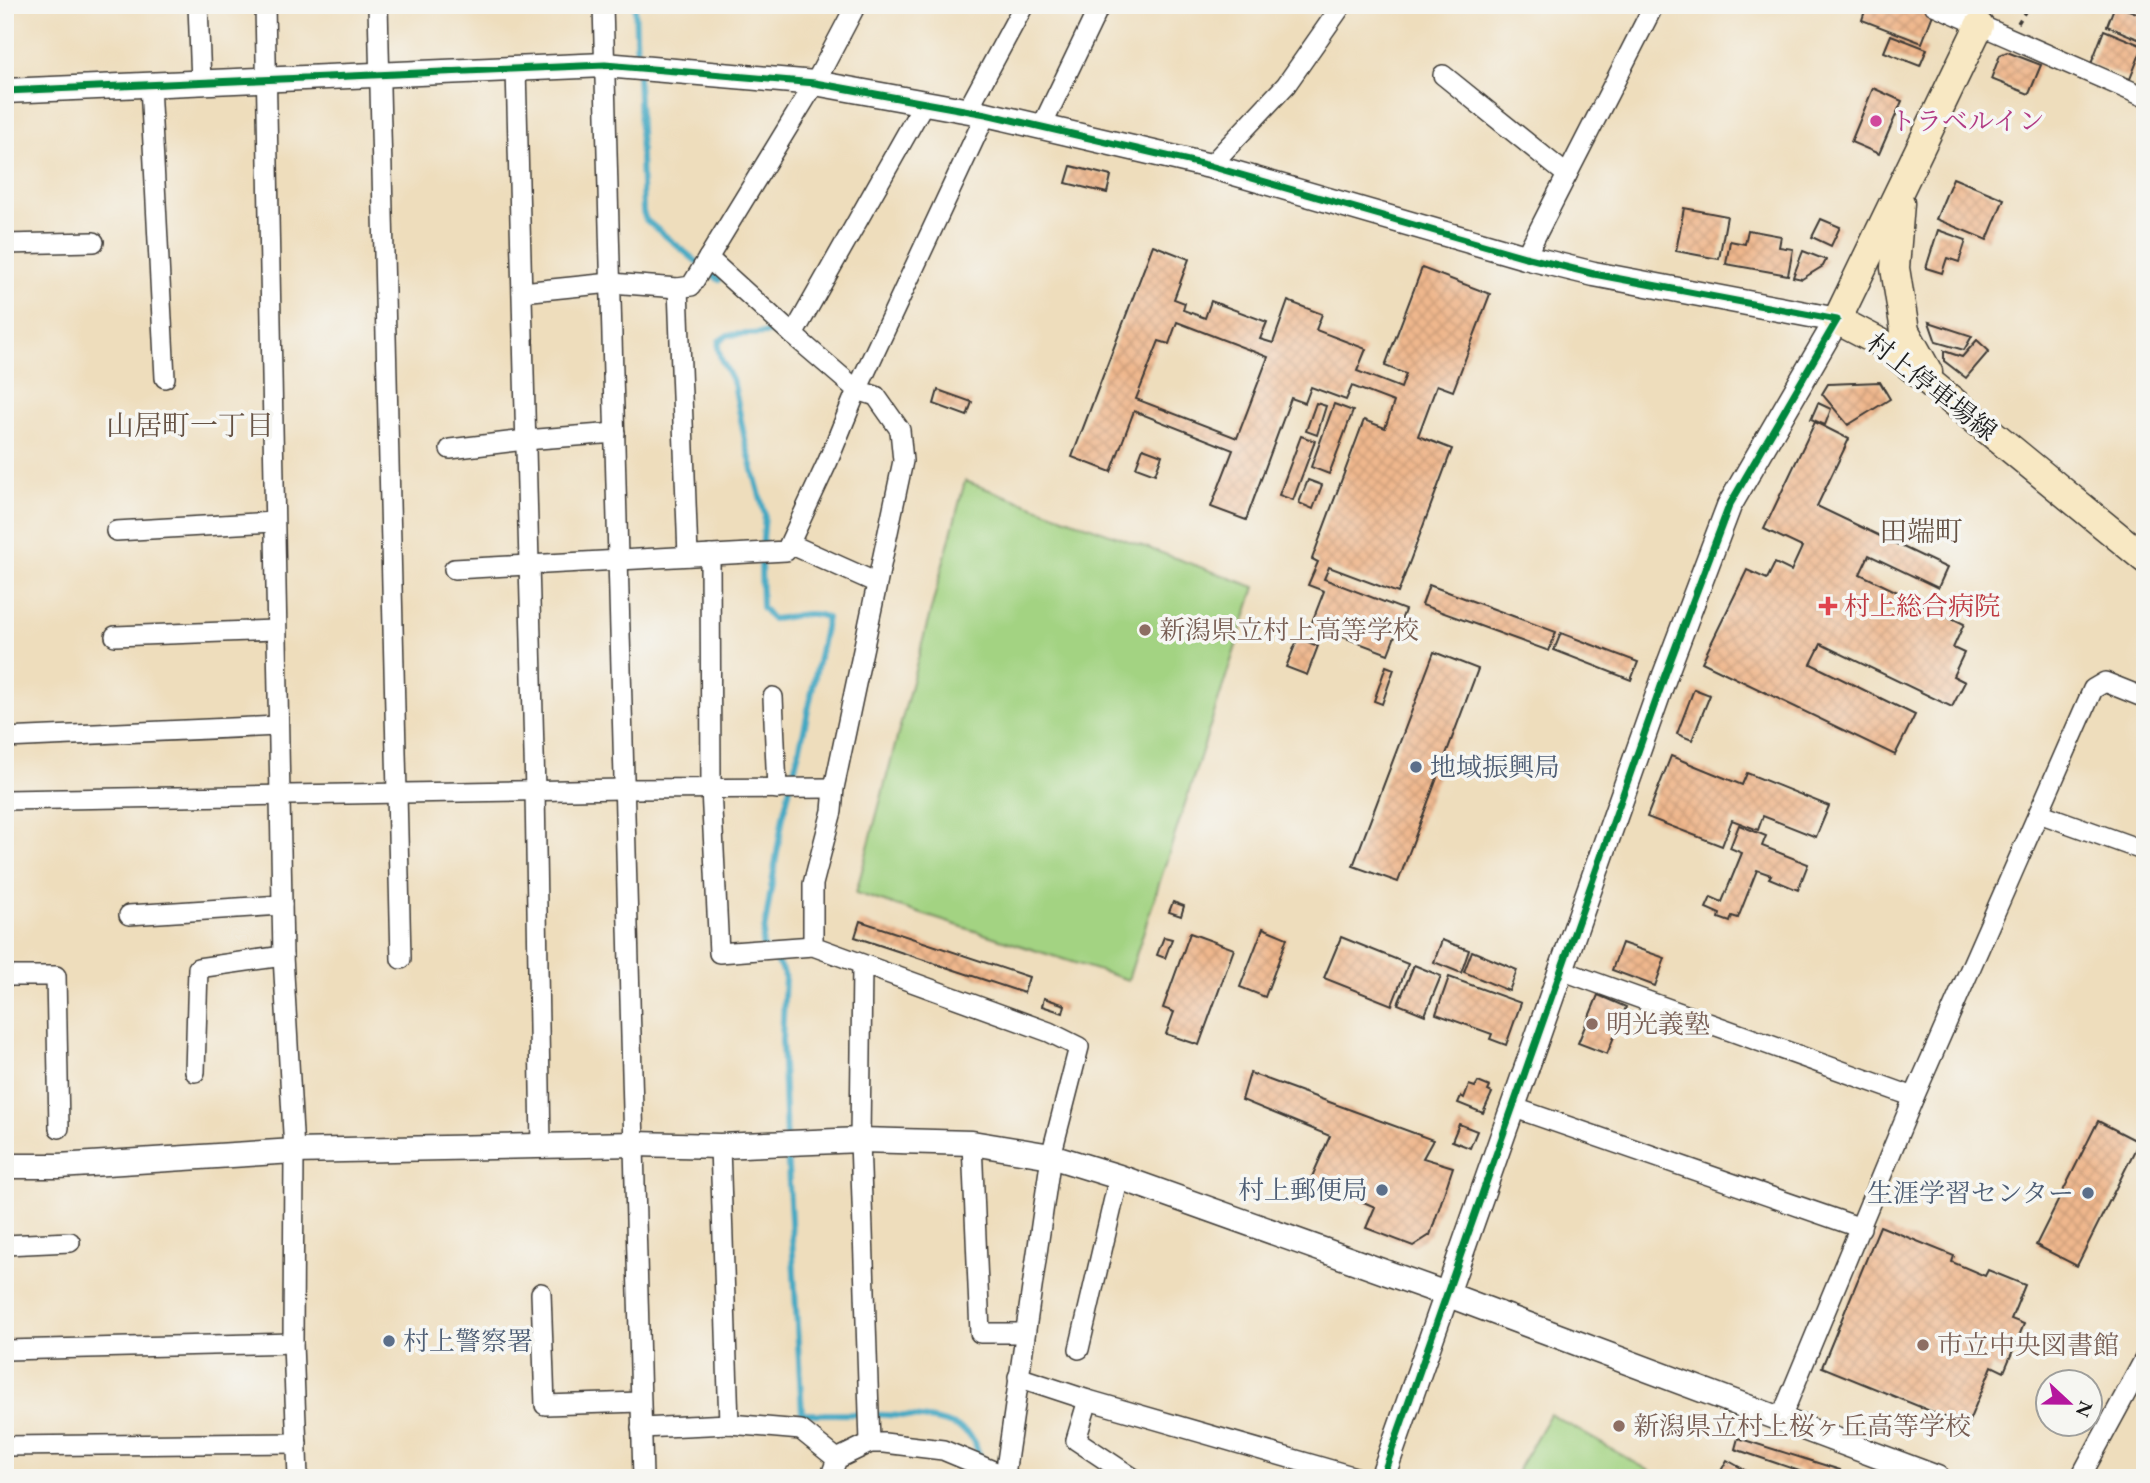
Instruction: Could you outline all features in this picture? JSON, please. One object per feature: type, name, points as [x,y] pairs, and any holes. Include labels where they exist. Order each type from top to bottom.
[{"type":"main road","name":"村上停車場線","points":[[1979,26],[1837,320],[1883,344],[2145,559]]},
{"type":"main road","points":[[1902,186],[1895,268],[1905,331],[1938,389]]},
{"type":"street","points":[[198,5],[201,83]]},
{"type":"street","points":[[264,5],[283,956],[294,1151],[293,1343],[298,1478]]},
{"type":"street","points":[[378,5],[401,959]]},
{"type":"street","points":[[603,5],[643,1478]]},
{"type":"street","points":[[522,292],[611,283],[678,288],[691,286],[816,83],[856,5]]},
{"type":"street","points":[[454,569],[786,551],[828,461],[1024,5]]},
{"type":"street","points":[[1042,127],[1100,5]]},
{"type":"street","points":[[1210,166],[1286,85],[1342,5]]},
{"type":"street","points":[[1525,257],[1654,5]]},
{"type":"street","points":[[1934,5],[2145,97]]},
{"type":"street","points":[[5,91],[604,65],[816,83],[976,112],[1210,166],[1525,257],[1594,274],[1837,320],[1729,506],[1665,675],[1382,1478]]},
{"type":"street","points":[[516,69],[535,791],[541,1146]]},
{"type":"street","points":[[1443,75],[1567,175]]},
{"type":"street","points":[[150,85],[165,378]]},
{"type":"street","points":[[793,335],[924,103]]},
{"type":"street","points":[[5,244],[94,242]]},
{"type":"street","points":[[708,258],[857,390],[876,396],[900,430],[903,461],[834,788],[832,811],[813,884],[813,946]]},
{"type":"street","points":[[678,288],[688,556]]},
{"type":"street","points":[[450,449],[615,433]]},
{"type":"street","points":[[116,531],[274,522]]},
{"type":"street","points":[[790,544],[877,583]]},
{"type":"street","points":[[641,1428],[729,1424],[801,1430],[834,1468],[870,1443],[943,1450],[1007,1476],[1018,1377],[1051,1156],[1080,1047],[1049,1032],[813,946],[719,953],[710,789],[710,555]]},
{"type":"street","points":[[115,636],[276,630]]},
{"type":"street","points":[[1781,1418],[1914,1097],[2093,690],[2105,682],[2145,698]]},
{"type":"street","points":[[773,696],[777,789]]},
{"type":"street","points":[[5,738],[278,726]]},
{"type":"street","points":[[5,800],[834,788]]},
{"type":"street","points":[[2039,813],[2145,851]]},
{"type":"street","points":[[129,915],[282,905]]},
{"type":"street","points":[[195,1072],[198,968],[283,956]]},
{"type":"street","points":[[862,965],[860,1140],[870,1443]]},
{"type":"street","points":[[1560,970],[1914,1097]]},
{"type":"street","points":[[5,976],[56,976],[59,1128]]},
{"type":"street","points":[[1512,1107],[1861,1228]]},
{"type":"street","points":[[5,1166],[59,1166],[294,1151],[635,1144],[720,1146],[860,1140],[972,1143],[1051,1156],[1119,1177],[1446,1294],[1937,1478]]},
{"type":"street","points":[[972,1143],[981,1333],[1025,1333]]},
{"type":"street","points":[[720,1146],[729,1424]]},
{"type":"street","points":[[1079,1349],[1119,1177]]},
{"type":"street","points":[[5,1245],[70,1242]]},
{"type":"street","points":[[541,1293],[545,1405],[640,1402]]},
{"type":"street","points":[[5,1350],[293,1343]]},
{"type":"street","points":[[2080,1478],[2145,1358]]},
{"type":"street","points":[[1018,1377],[1088,1400],[1359,1478]]},
{"type":"street","points":[[1088,1400],[1076,1440],[1133,1478]]},
{"type":"street","points":[[5,1447],[297,1443]]},
{"type":"green space","points":[[965,481],[1255,587],[1128,980],[856,893]]},
{"type":"green space","points":[[1550,1414],[1662,1478],[1513,1478]]},
{"type":"building","points":[[1867,5],[1926,5],[1935,9],[1922,43],[1862,20]]},
{"type":"building","points":[[2115,5],[2145,16],[2145,42],[2107,26]]},
{"type":"building","points":[[2104,30],[2143,46],[2130,79],[2091,64]]},
{"type":"building","points":[[1891,35],[1927,49],[1920,66],[1884,52]]},
{"type":"building","points":[[2007,52],[2041,65],[2029,94],[1991,79],[2000,55]]},
{"type":"building","name":"トラベルイン","points":[[1873,88],[1902,101],[1879,154],[1851,142]]},
{"type":"building","points":[[1071,166],[1111,176],[1107,193],[1066,183]]},
{"type":"building","points":[[1953,178],[2004,199],[1987,240],[1936,219]]},
{"type":"building","points":[[1684,208],[1727,216],[1719,259],[1676,251]]},
{"type":"building","points":[[1821,219],[1840,227],[1831,246],[1812,237]]},
{"type":"building","points":[[1748,230],[1781,236],[1779,247],[1793,249],[1788,275],[1726,264],[1730,241],[1745,244]]},
{"type":"building","points":[[1938,230],[1966,240],[1959,262],[1947,258],[1942,273],[1926,268]]},
{"type":"building","points":[[1153,245],[1189,259],[1174,299],[1185,303],[1183,310],[1205,318],[1211,301],[1267,322],[1260,339],[1273,343],[1288,301],[1322,314],[1316,330],[1366,349],[1357,371],[1401,388],[1406,374],[1385,366],[1422,268],[1490,294],[1453,391],[1437,385],[1418,436],[1452,449],[1398,593],[1329,567],[1324,579],[1405,610],[1388,654],[1311,625],[1324,591],[1308,585],[1318,562],[1312,559],[1364,420],[1385,428],[1394,402],[1352,386],[1346,400],[1311,387],[1305,403],[1291,398],[1246,520],[1211,507],[1233,450],[1134,411],[1111,472],[1072,457]],"holes":[[[1177,322],[1268,357],[1237,438],[1136,399],[1159,341],[1169,344]]]},
{"type":"building","points":[[1803,251],[1826,260],[1823,266],[1802,279],[1793,277]]},
{"type":"building","points":[[1929,322],[1972,336],[1964,350],[1936,342]]},
{"type":"building","points":[[1977,340],[1989,351],[1966,378],[1944,361],[1944,351],[1962,357]]},
{"type":"building","points":[[1880,382],[1890,399],[1848,425],[1822,394],[1828,384]]},
{"type":"building","points":[[938,390],[972,402],[967,416],[934,404]]},
{"type":"building","points":[[1316,403],[1326,406],[1317,435],[1306,431]]},
{"type":"building","points":[[1818,403],[1831,409],[1825,425],[1811,419]]},
{"type":"building","points":[[1334,404],[1353,411],[1329,474],[1311,467]]},
{"type":"building","name":"村上総合病院","points":[[1815,422],[1849,439],[1817,506],[1947,568],[1938,588],[1869,555],[1860,574],[1964,624],[1953,648],[1964,653],[1953,676],[1965,682],[1952,707],[1821,644],[1811,664],[1915,715],[1895,755],[1702,662],[1747,570],[1767,579],[1775,563],[1791,571],[1802,547],[1764,529]]},
{"type":"building","points":[[1301,436],[1315,441],[1293,500],[1279,495]]},
{"type":"building","points":[[1143,448],[1162,455],[1155,474],[1136,467]]},
{"type":"building","points":[[1308,480],[1322,485],[1313,509],[1299,503]]},
{"type":"building","points":[[1429,585],[1556,632],[1549,651],[1422,605]]},
{"type":"building","points":[[1561,633],[1638,662],[1631,680],[1554,650]]},
{"type":"building","points":[[1298,638],[1318,646],[1307,675],[1286,667]]},
{"type":"building","name":"地域振興局","points":[[1434,652],[1478,669],[1398,882],[1353,866]]},
{"type":"building","points":[[1386,666],[1394,669],[1382,704],[1374,701]]},
{"type":"building","points":[[1694,689],[1710,695],[1692,740],[1677,734]]},
{"type":"building","points":[[1671,756],[1742,785],[1747,773],[1829,806],[1816,837],[1763,816],[1758,830],[1732,820],[1722,846],[1647,817]]},
{"type":"building","points":[[1739,825],[1766,836],[1762,846],[1808,864],[1798,890],[1757,870],[1738,918],[1732,916],[1730,922],[1706,908],[1711,897],[1722,902],[1742,853],[1730,848]]},
{"type":"building","points":[[1173,902],[1184,906],[1181,916],[1169,912]]},
{"type":"building","points":[[860,921],[1029,977],[1024,993],[855,937]]},
{"type":"building","points":[[1263,928],[1287,938],[1265,997],[1240,987]]},
{"type":"building","points":[[1190,933],[1234,949],[1199,1045],[1166,1034],[1174,1012],[1163,1008]]},
{"type":"building","points":[[1164,937],[1172,939],[1165,958],[1157,955]]},
{"type":"building","points":[[1341,937],[1408,964],[1392,1005],[1324,978]]},
{"type":"building","points":[[1442,940],[1469,950],[1461,973],[1434,962]]},
{"type":"building","points":[[1622,943],[1665,958],[1655,986],[1612,970]]},
{"type":"building","points":[[1472,951],[1517,970],[1509,991],[1464,972]]},
{"type":"building","points":[[1414,965],[1441,976],[1425,1015],[1398,1004]]},
{"type":"building","points":[[1449,977],[1521,1003],[1506,1045],[1490,1039],[1492,1034],[1436,1014]]},
{"type":"building","points":[[1598,995],[1626,1007],[1607,1054],[1578,1043]]},
{"type":"building","points":[[1044,998],[1065,1005],[1063,1013],[1042,1006]]},
{"type":"building","points":[[1250,1073],[1433,1140],[1423,1158],[1453,1167],[1430,1235],[1413,1246],[1366,1228],[1375,1207],[1311,1179],[1330,1136],[1242,1100]]},
{"type":"building","points":[[1478,1082],[1490,1087],[1488,1091],[1492,1093],[1483,1113],[1458,1103],[1461,1096],[1464,1098],[1469,1085],[1475,1087]]},
{"type":"building","name":"生涯学習センター","points":[[2098,1121],[2139,1142],[2077,1266],[2036,1245]]},
{"type":"building","points":[[1459,1124],[1477,1131],[1470,1148],[1452,1141]]},
{"type":"building","name":"市立中央図書館","points":[[1880,1226],[1954,1256],[1952,1262],[1985,1276],[1988,1270],[2025,1285],[2011,1319],[2024,1324],[2004,1372],[1992,1366],[1967,1426],[1822,1367]]},
{"type":"building","points":[[1738,1438],[1840,1470],[1837,1478],[1820,1478],[1735,1449]]},
{"type":"building","points":[[1727,1460],[1759,1478],[1717,1478]]},
{"type":"waterway","points":[[635,5],[637,63]]},
{"type":"waterway","points":[[638,74],[643,212],[646,220],[719,280]]},
{"type":"waterway","points":[[771,322],[769,333],[728,335],[719,341],[718,348],[734,384],[745,440],[765,515],[761,562],[762,607],[772,619],[807,614],[827,618],[783,816],[762,944],[785,976],[782,1040],[786,1138]]},
{"type":"waterway","points":[[787,1149],[802,1414],[890,1415],[939,1421],[958,1427],[970,1436],[982,1460]]},
{"type":"cycle path","points":[[5,91],[605,65],[815,83],[986,114],[1210,166],[1525,257],[1594,274],[1837,320],[1729,506],[1665,675],[1382,1478]]},
{"type":"place","name":"トラベルイン","points":[[1876,121]]},
{"type":"place","name":"村上総合病院","points":[[1828,606]]},
{"type":"place","name":"新潟県立村上高等学校","points":[[1145,630]]},
{"type":"place","name":"地域振興局","points":[[1416,767]]},
{"type":"place","name":"明光義塾","points":[[1592,1024]]},
{"type":"place","name":"村上郵便局","points":[[1382,1190]]},
{"type":"place","name":"生涯学習センター","points":[[2088,1193]]},
{"type":"place","name":"村上警察署","points":[[389,1341]]},
{"type":"place","name":"市立中央図書館","points":[[1923,1345]]},
{"type":"place","name":"新潟県立村上桜ヶ丘高等学校","points":[[1619,1426]]},
{"type":"district","name":"山居町一丁目","points":[[190,425]]},
{"type":"district","name":"田端町","points":[[1921,531]]}]
